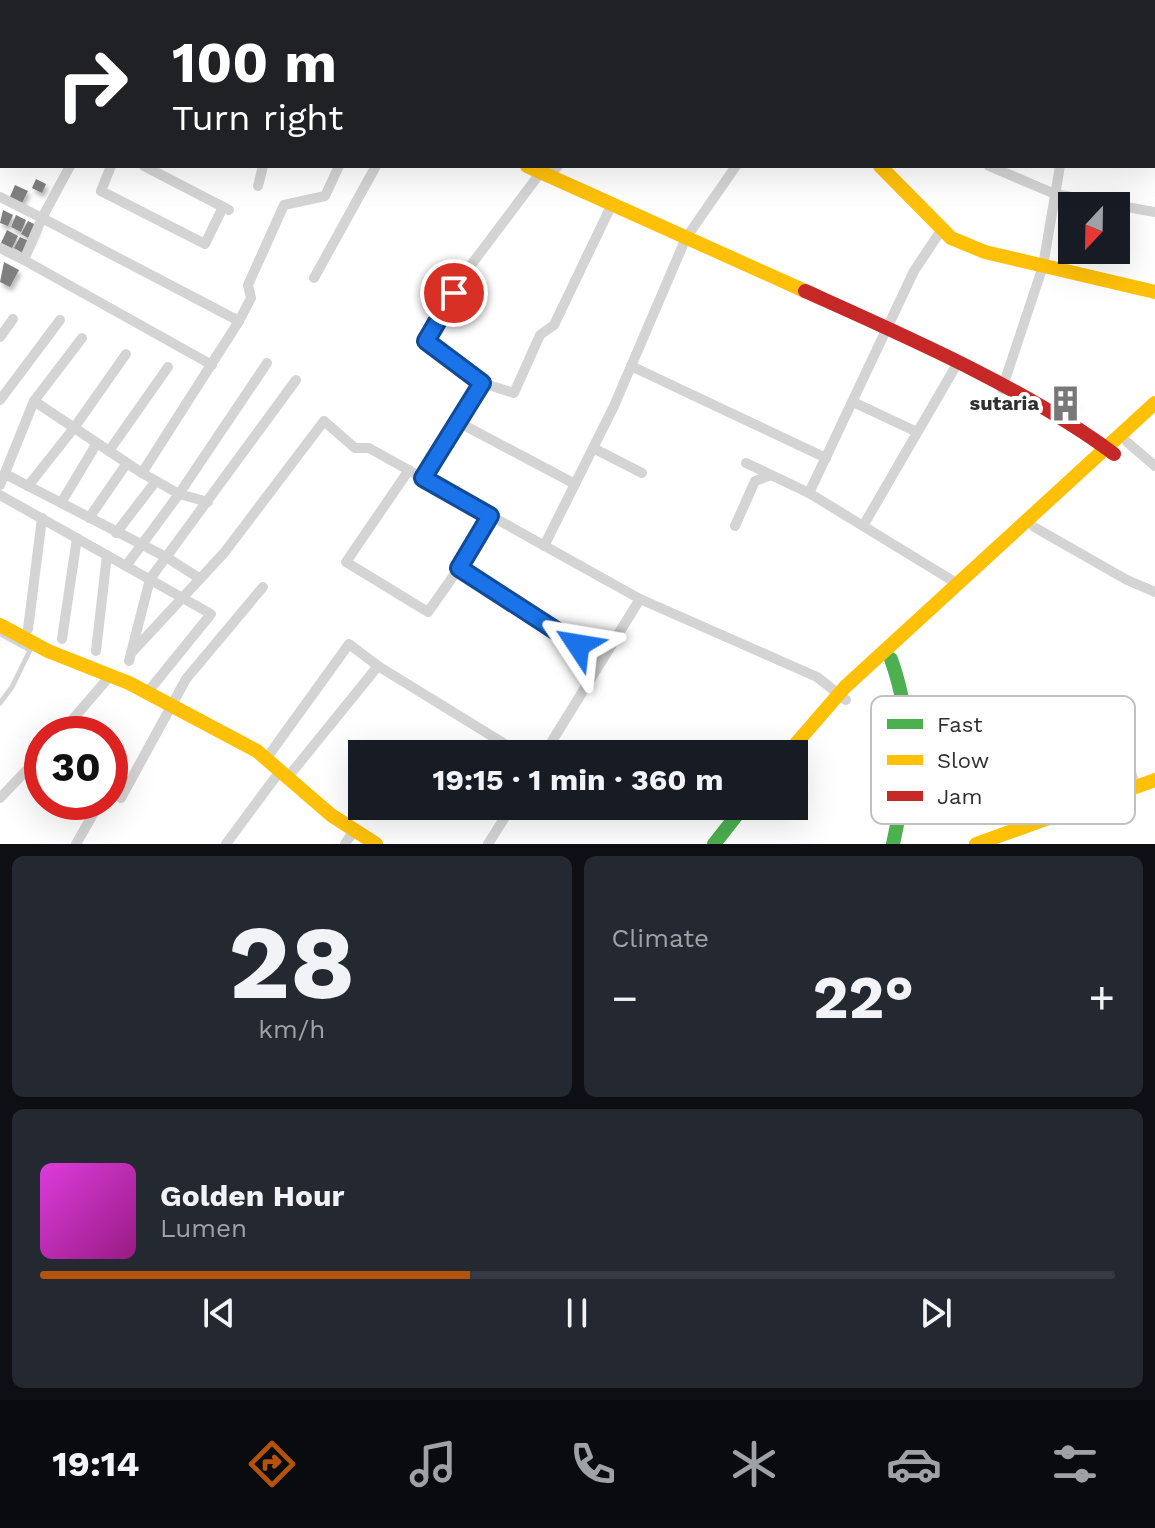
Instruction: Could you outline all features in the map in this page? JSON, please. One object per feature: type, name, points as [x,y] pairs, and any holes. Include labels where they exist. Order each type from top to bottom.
[{"type":"street","points":[[24,260],[69,168]]},
{"type":"street","points":[[110,168],[101,191],[205,244],[226,209],[148,168]]},
{"type":"street","points":[[258,186],[262,168]]},
{"type":"street","points":[[142,473],[239,321],[251,298],[248,285],[284,205],[325,196],[338,168]]},
{"type":"street","points":[[314,278],[375,168]]},
{"type":"street","points":[[544,546],[631,366],[686,238],[735,168]]},
{"type":"street","points":[[882,168],[951,238],[985,252],[1155,292]]},
{"type":"street","points":[[994,168],[1055,194],[1155,212]]},
{"type":"street","points":[[1002,389],[1043,266],[1060,168]]},
{"type":"street","points":[[612,204],[554,325],[540,335],[514,393],[482,383],[426,341],[468,269],[544,170],[957,364],[1078,427],[1110,450]]},
{"type":"street","points":[[0,197],[239,321]]},
{"type":"street","points":[[809,493],[914,271],[942,229]]},
{"type":"street","points":[[0,248],[212,365]]},
{"type":"street","points":[[0,337],[13,319]]},
{"type":"street","points":[[0,400],[60,320]]},
{"type":"street","points":[[0,485],[34,401],[82,338]]},
{"type":"street","points":[[28,486],[126,354]]},
{"type":"street","points":[[126,566],[179,494],[267,363]]},
{"type":"street","points":[[863,526],[957,364]]},
{"type":"street","points":[[631,366],[826,458]]},
{"type":"street","points":[[109,451],[168,367]]},
{"type":"street","points":[[296,380],[150,579],[131,656],[224,553],[324,421],[355,448],[369,448],[640,599],[817,677],[843,697]]},
{"type":"street","points":[[423,478],[482,383]]},
{"type":"street","points":[[34,401],[142,473],[179,494],[208,502]]},
{"type":"street","points":[[853,402],[917,432]]},
{"type":"street","points":[[801,740],[888,655],[1034,527],[1155,403]]},
{"type":"street","points":[[888,655],[958,584],[1110,450],[1127,442],[1155,416]]},
{"type":"street","points":[[458,422],[575,484]]},
{"type":"street","points":[[1127,442],[1155,466]]},
{"type":"street","points":[[61,503],[97,443]]},
{"type":"street","points":[[593,448],[642,473]]},
{"type":"street","points":[[89,518],[127,463]]},
{"type":"street","points":[[746,463],[809,493],[958,584]]},
{"type":"street","points":[[409,470],[346,562],[428,612],[490,516]]},
{"type":"street","points":[[5,474],[166,557],[199,578]]},
{"type":"street","points":[[735,526],[755,481],[771,475]]},
{"type":"street","points":[[116,533],[156,481]]},
{"type":"street","points":[[0,495],[184,595],[211,614],[147,693]]},
{"type":"street","points":[[30,641],[42,518]]},
{"type":"street","points":[[1034,527],[1127,580],[1155,592]]},
{"type":"street","points":[[62,639],[77,538]]},
{"type":"street","points":[[96,651],[107,555]]},
{"type":"street","points":[[459,568],[602,660]]},
{"type":"street","points":[[128,785],[186,679],[263,587]]},
{"type":"street","points":[[553,740],[640,599]]},
{"type":"street","points":[[0,625],[147,693],[266,759],[376,844]]},
{"type":"street","points":[[266,759],[349,644],[378,666],[498,740]]},
{"type":"street","points":[[888,655],[906,696]]},
{"type":"street","points":[[226,844],[378,666]]},
{"type":"street","points":[[76,716],[110,676]]},
{"type":"street","points":[[808,743],[843,697]]},
{"type":"street","points":[[0,798],[24,773]]},
{"type":"street","points":[[1135,784],[1136,787],[1155,780]]},
{"type":"street","points":[[76,844],[90,820]]},
{"type":"street","points":[[488,844],[502,820]]},
{"type":"street","points":[[714,844],[733,820]]},
{"type":"street","points":[[727,844],[747,820]]},
{"type":"street","points":[[893,844],[896,824]]},
{"type":"street","points":[[976,844],[1010,839],[1046,824]]},
{"type":"street","points":[[345,844],[354,830]]},
{"type":"lane","points":[[0,634],[30,641],[12,687],[0,703]]},
{"type":"building","points":[[36,179],[46,184],[42,193],[32,188]]},
{"type":"building","points":[[15,185],[28,191],[21,205],[9,199]]},
{"type":"building","points":[[3,210],[13,215],[8,226],[0,223]]},
{"type":"building","points":[[16,215],[26,220],[21,232],[11,227]]},
{"type":"building","points":[[28,221],[38,226],[32,240],[21,234]]},
{"type":"building","points":[[7,230],[18,236],[12,248],[1,243]]},
{"type":"building","points":[[20,237],[29,241],[23,253],[14,248]]},
{"type":"building","points":[[4,262],[19,270],[10,287],[0,282]]},
{"type":"building","name":"sutaria","points":[[1061,393],[1076,402],[1070,412],[1055,404]]},
{"type":"traffic: fast","points":[[891,659],[902,696]]},
{"type":"traffic: fast","points":[[714,844],[733,820]]},
{"type":"traffic: fast","points":[[893,844],[897,824]]},
{"type":"traffic: slow","points":[[531,168],[805,291]]},
{"type":"traffic: slow","points":[[882,168],[951,238],[985,252],[1155,292]]},
{"type":"traffic: slow","points":[[799,740],[845,687],[1155,403]]},
{"type":"traffic: slow","points":[[0,625],[48,651],[129,683],[257,751],[331,815],[376,844]]},
{"type":"traffic: slow","points":[[1135,787],[1155,780]]},
{"type":"traffic: slow","points":[[976,844],[1032,824]]},
{"type":"traffic: jam","points":[[805,291],[924,345],[1004,386],[1043,407],[1114,454]]},
{"type":"place","name":"sutaria","points":[[1065,403]]},
{"type":"route","points":[[454,293],[426,341],[482,383],[423,478],[490,516],[459,568],[578,645]]}]
